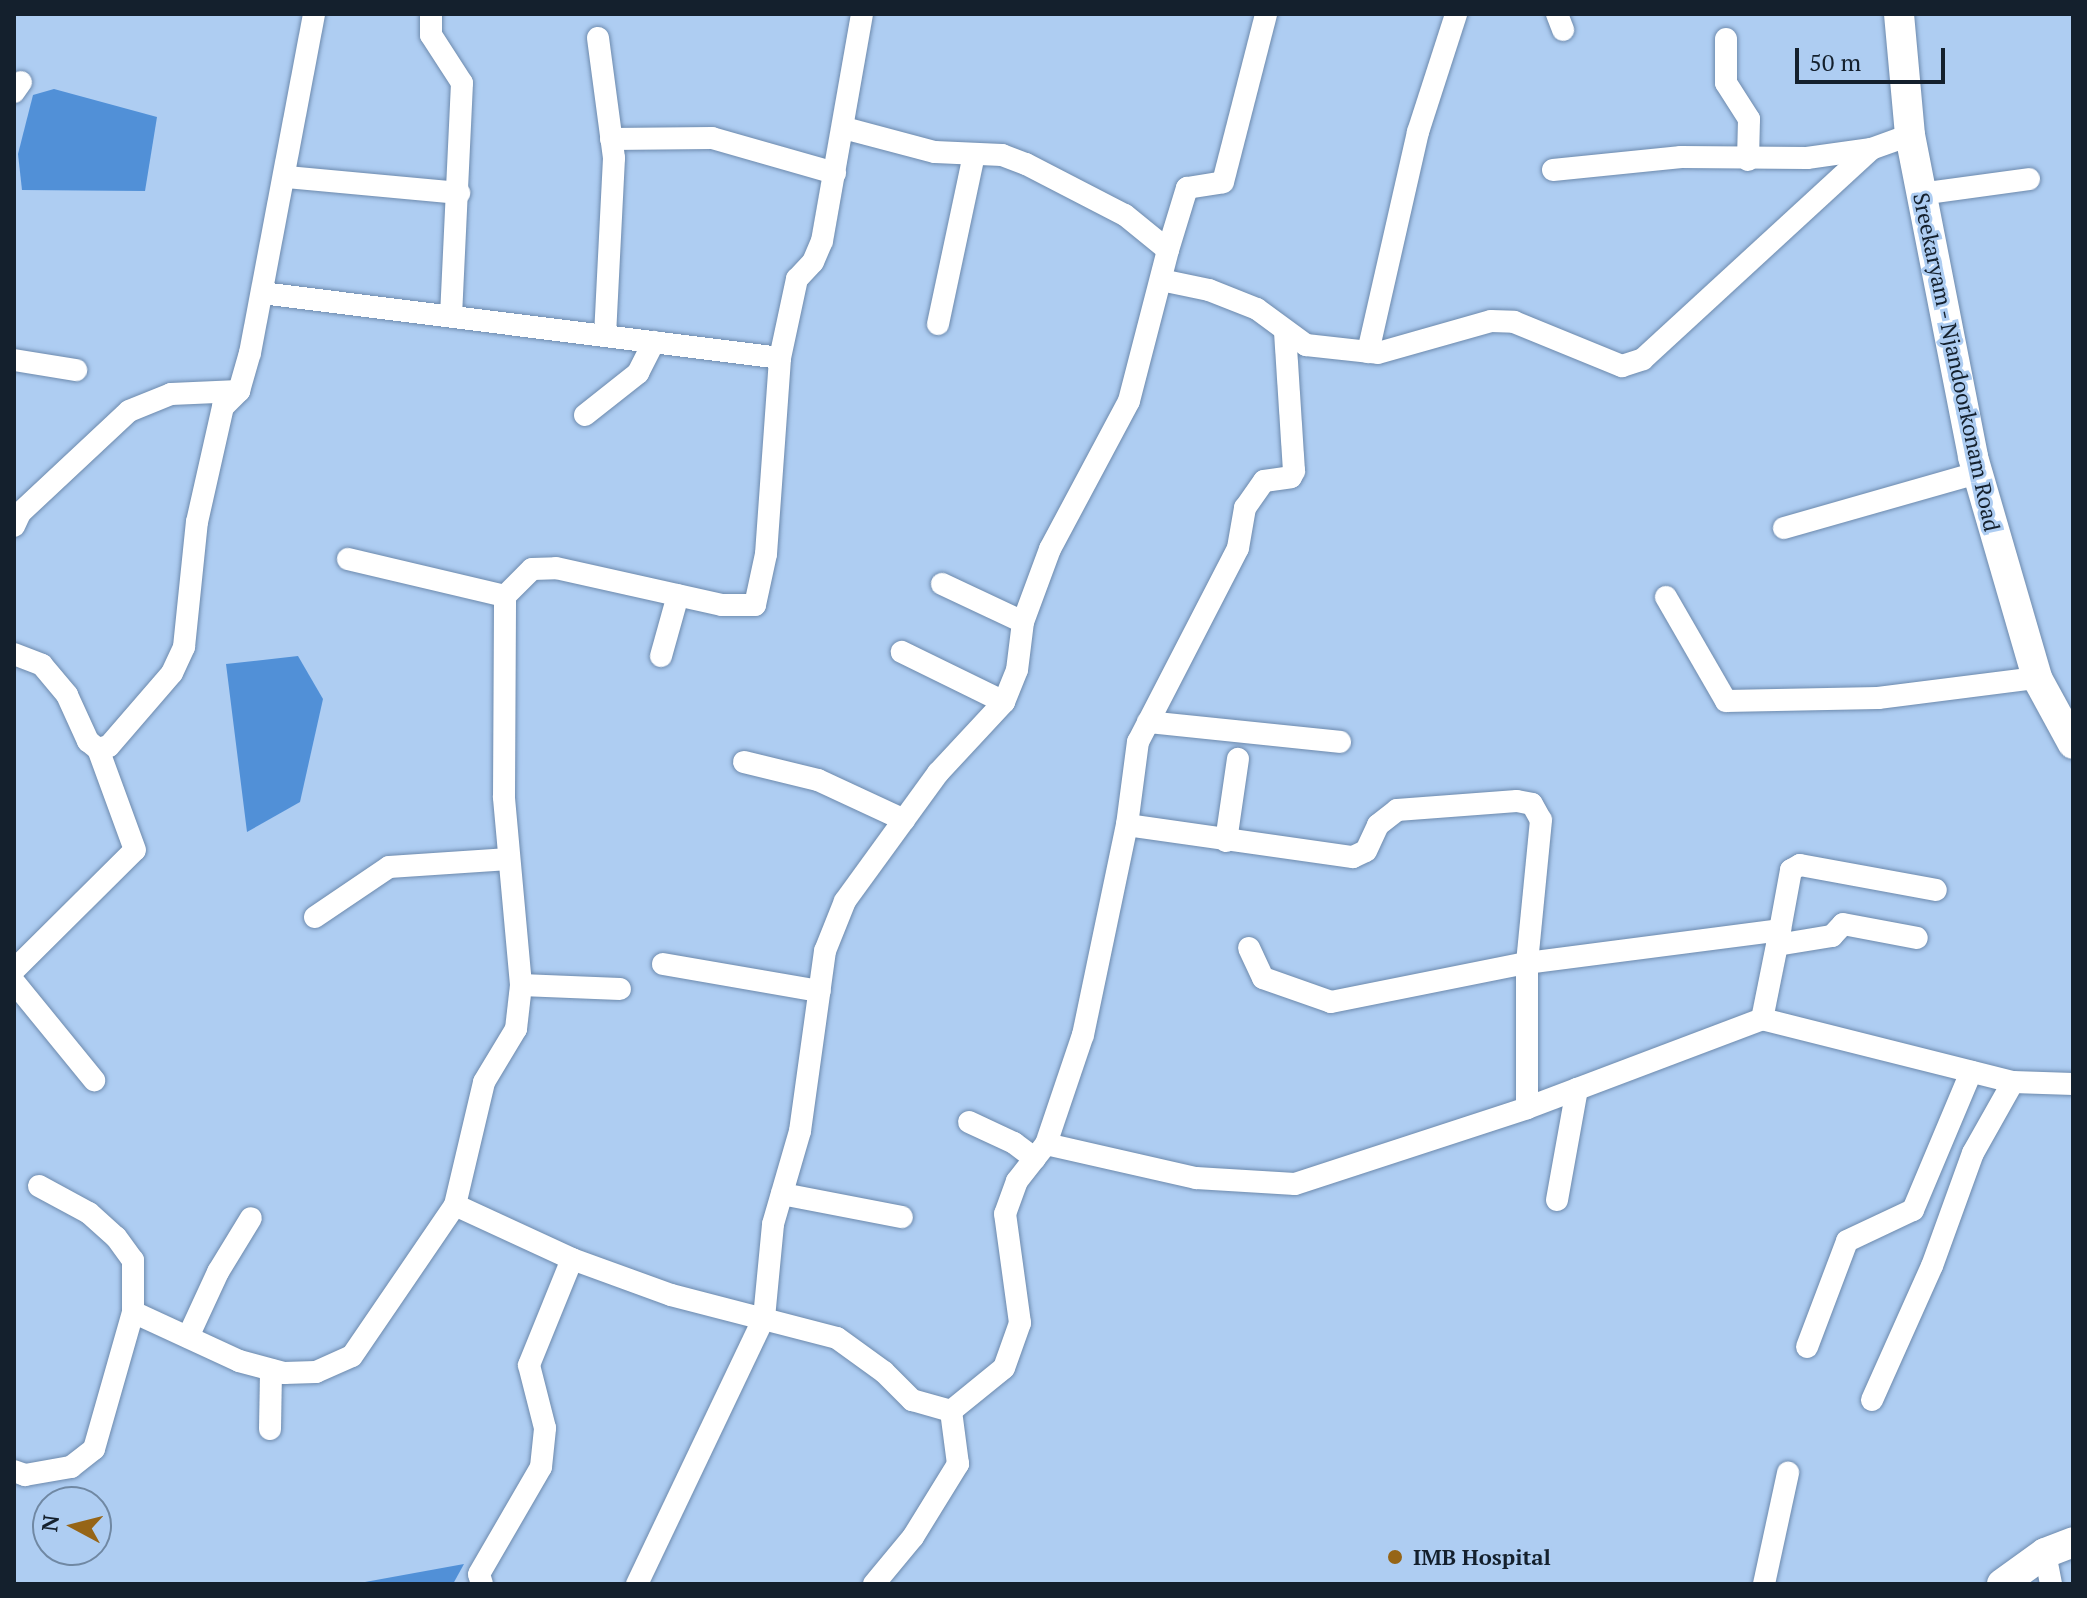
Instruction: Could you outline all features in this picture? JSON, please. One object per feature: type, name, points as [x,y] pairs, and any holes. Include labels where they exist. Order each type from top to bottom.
[{"type":"main road","name":"Sreekaryam - Njandoorkonam Road","points":[[1899,14],[1910,135],[1920,194],[1977,473],[2037,678],[2073,744]]},
{"type":"main road","points":[[2002,1584],[2045,1553],[2073,1542]]},
{"type":"street","points":[[98,749],[109,746],[162,687],[184,647],[197,522],[223,407],[239,391],[262,293],[287,177],[304,47],[314,14]]},
{"type":"street","points":[[431,14],[431,35],[462,83],[451,314]]},
{"type":"street","points":[[133,1312],[271,1370],[316,1372],[352,1356],[455,1205],[484,1082],[516,1029],[521,985],[504,797],[505,596],[532,569],[556,568],[744,609],[755,605],[766,554],[780,358],[797,279],[813,262],[822,241],[862,14]]},
{"type":"street","points":[[637,1584],[764,1318],[773,1224],[800,1131],[825,951],[845,901],[938,773],[1004,702],[1017,670],[1023,622],[1067,511],[1129,401],[1187,188],[1223,182],[1266,14]]},
{"type":"street","points":[[1368,352],[1418,132],[1456,14]]},
{"type":"street","points":[[598,38],[611,139],[605,336]]},
{"type":"street","points":[[1726,39],[1726,83],[1749,119],[1748,160]]},
{"type":"street","points":[[844,128],[935,152],[1002,155],[1063,180],[1125,215],[1168,250]]},
{"type":"street","points":[[1553,170],[1596,170],[1681,157],[1748,160],[1871,149],[1910,135]]},
{"type":"street","points":[[611,139],[712,138],[835,173]]},
{"type":"street","points":[[1161,280],[1209,290],[1257,309],[1285,333],[1306,345],[1368,352],[1412,346],[1491,321],[1514,322],[1622,366],[1643,359],[1871,149]]},
{"type":"street","points":[[938,324],[974,155]]},
{"type":"street","points":[[287,177],[459,193]]},
{"type":"street","points":[[1920,194],[2029,179]]},
{"type":"street","points":[[262,293],[451,314],[780,358]]},
{"type":"street","points":[[951,1411],[1004,1368],[1020,1323],[1005,1214],[1017,1181],[1040,1151],[1083,1035],[1127,825],[1133,760],[1148,722],[1238,548],[1245,508],[1264,481],[1291,477],[1294,471],[1285,333]]},
{"type":"street","points":[[585,415],[638,373],[654,342]]},
{"type":"street","points":[[14,360],[76,370]]},
{"type":"street","points":[[14,526],[20,513],[129,411],[171,394],[239,391]]},
{"type":"street","points":[[1784,528],[1977,473]]},
{"type":"street","points":[[348,559],[505,596]]},
{"type":"street","points":[[942,584],[1023,622]]},
{"type":"street","points":[[661,656],[678,595]]},
{"type":"street","points":[[1666,597],[1726,701],[1892,697],[2037,678]]},
{"type":"street","points":[[902,652],[1004,702]]},
{"type":"street","points":[[14,654],[42,665],[67,695],[88,741],[98,749],[135,850],[14,970]]},
{"type":"street","points":[[1148,722],[1340,742]]},
{"type":"street","points":[[1226,841],[1238,759]]},
{"type":"street","points":[[744,762],[818,780],[904,820]]},
{"type":"street","points":[[1127,825],[1353,857],[1364,853],[1378,825],[1397,810],[1532,804],[1541,820],[1527,963],[1527,1108]]},
{"type":"street","points":[[315,917],[389,867],[509,859]]},
{"type":"street","points":[[1762,1019],[1791,870],[1800,865],[1936,890]]},
{"type":"street","points":[[1249,948],[1263,978],[1331,1002],[1527,963],[1778,938],[1832,936],[1843,924],[1917,938]]},
{"type":"street","points":[[663,964],[820,991]]},
{"type":"street","points":[[14,982],[94,1080]]},
{"type":"street","points":[[521,985],[620,989]]},
{"type":"street","points":[[969,1122],[1014,1143],[1040,1151],[1196,1178],[1295,1184],[1527,1108],[1762,1019],[2013,1082],[2073,1084]]},
{"type":"street","points":[[1807,1347],[1847,1241],[1913,1210],[1971,1072]]},
{"type":"street","points":[[1872,1400],[1932,1266],[1973,1153],[2013,1082]]},
{"type":"street","points":[[1557,1200],[1577,1089]]},
{"type":"street","points":[[14,1471],[25,1475],[71,1467],[94,1449],[133,1312],[133,1260],[116,1237],[89,1213],[39,1186]]},
{"type":"street","points":[[782,1194],[902,1217]]},
{"type":"street","points":[[455,1205],[572,1259],[720,1311],[764,1318],[837,1338],[884,1372],[912,1400],[951,1411]]},
{"type":"street","points":[[188,1337],[218,1272],[251,1218]]},
{"type":"street","points":[[482,1584],[479,1574],[541,1467],[545,1428],[529,1365],[572,1259]]},
{"type":"street","points":[[270,1429],[271,1370]]},
{"type":"street","points":[[874,1584],[913,1537],[958,1464],[951,1411]]},
{"type":"street","points":[[1764,1584],[1788,1473]]},
{"type":"street","points":[[2045,1553],[2051,1584]]},
{"type":"water","points":[[54,89],[157,117],[145,191],[22,190],[18,154],[33,95]]},
{"type":"water","points":[[298,656],[323,699],[300,802],[247,832],[226,664]]},
{"type":"water","points":[[464,1564],[453,1584],[354,1584]]},
{"type":"place","name":"IMB Hospital","points":[[1395,1557]]}]
